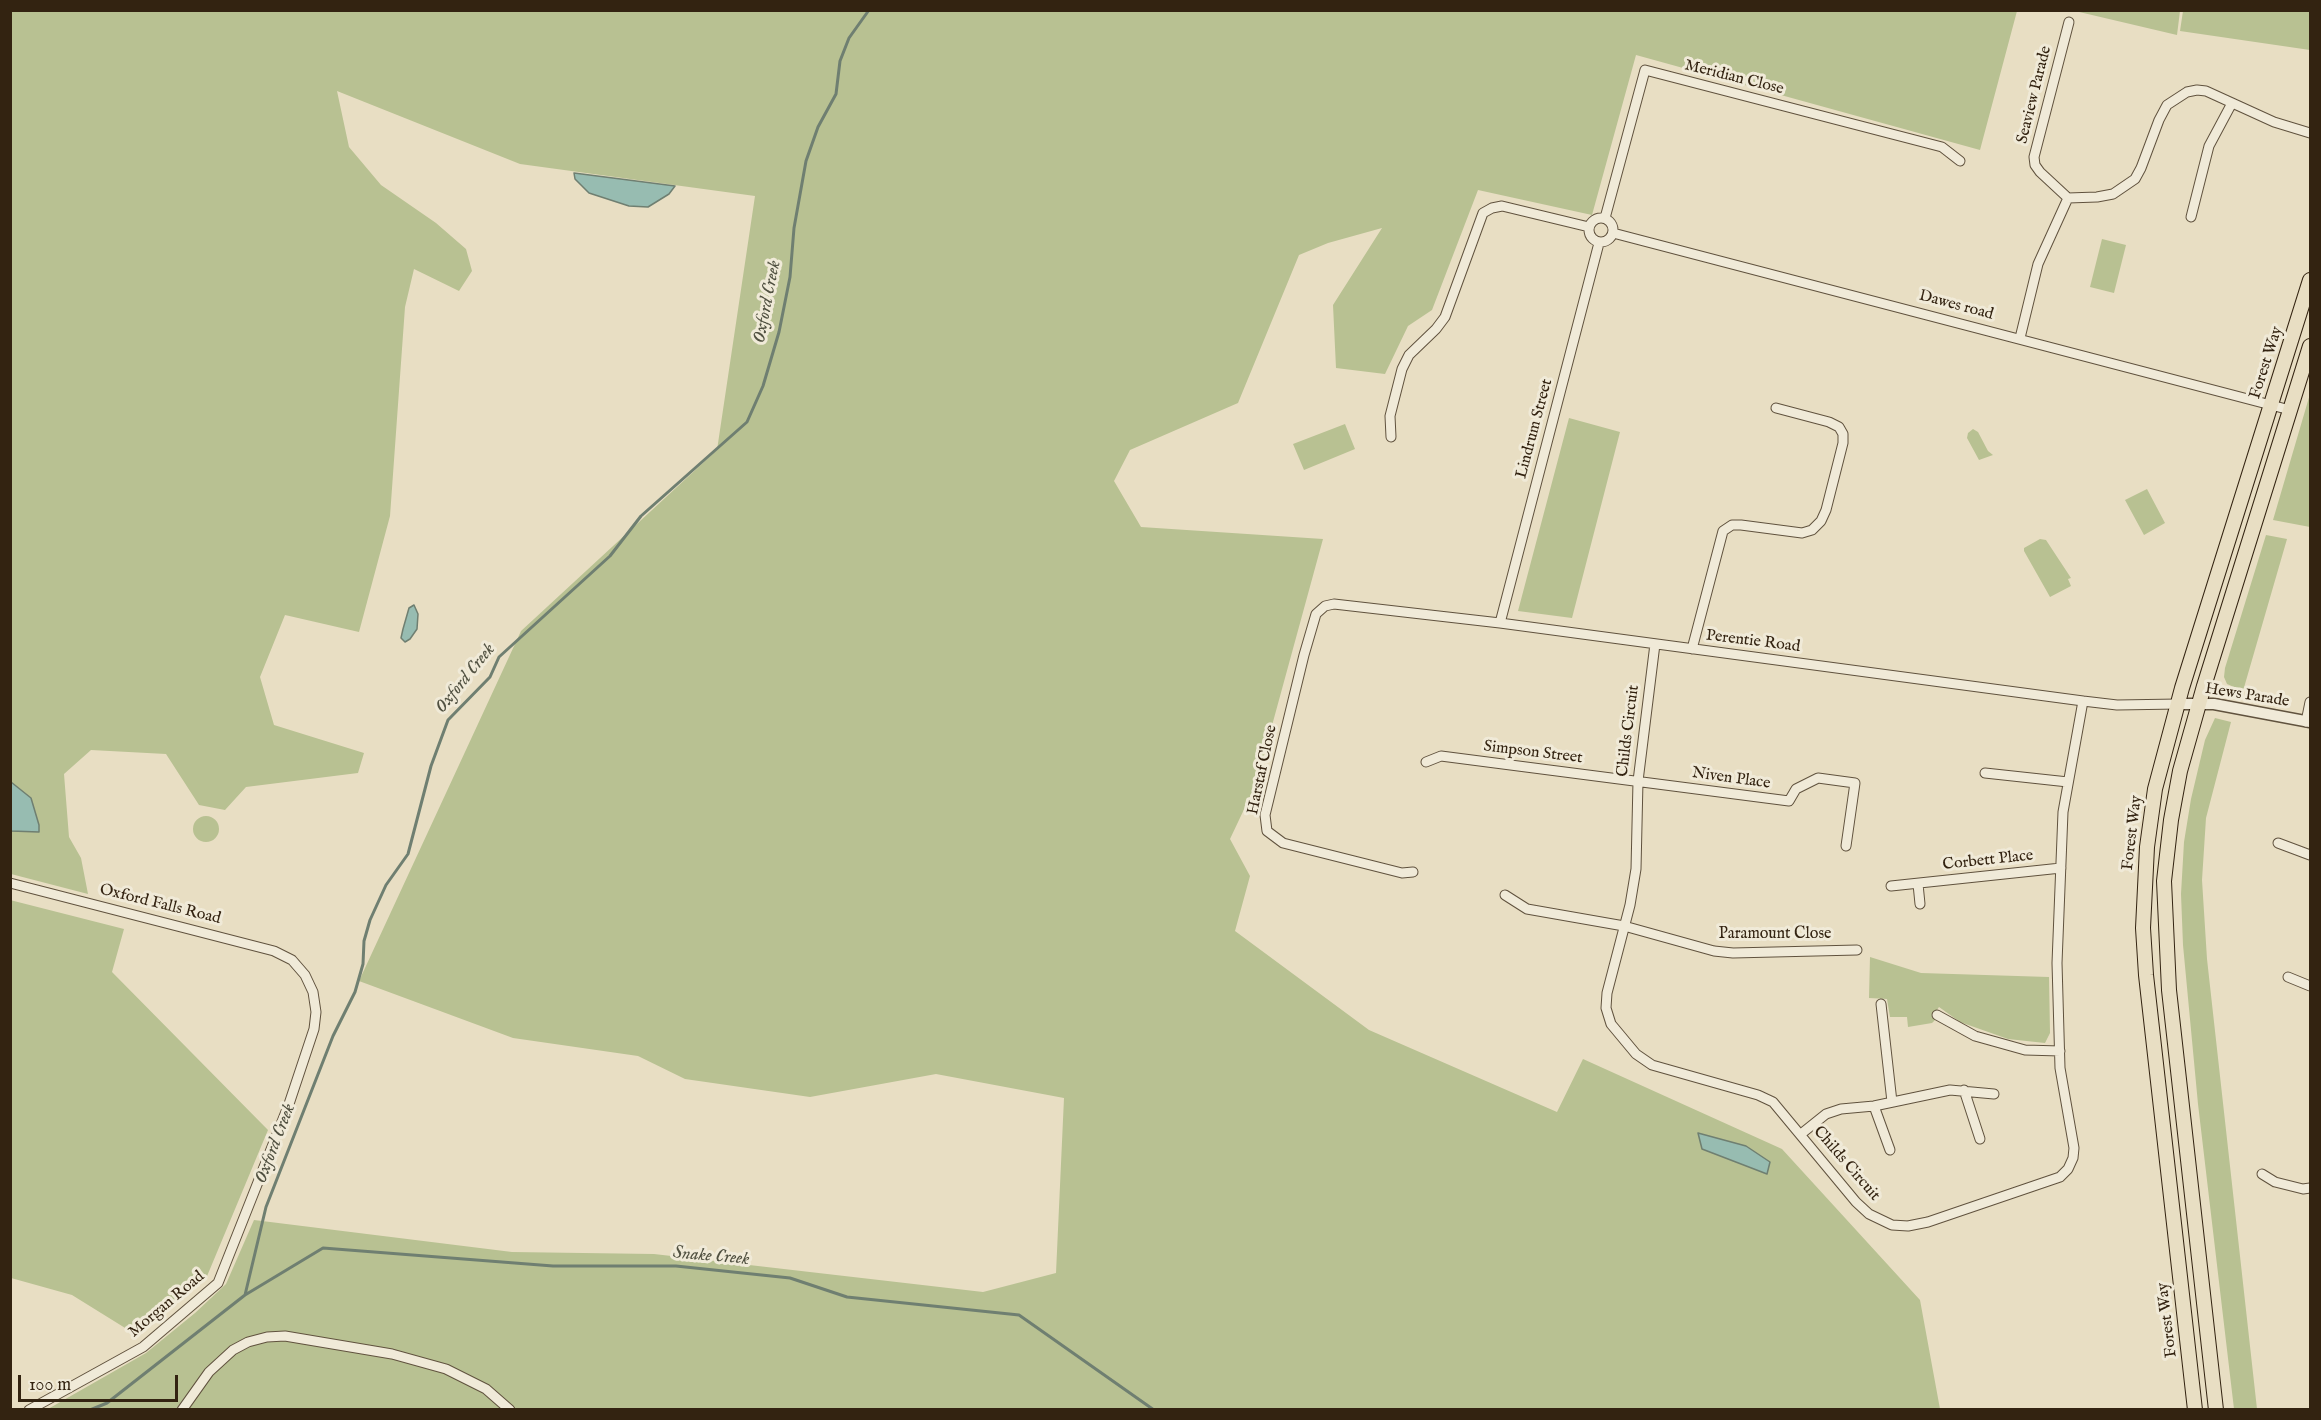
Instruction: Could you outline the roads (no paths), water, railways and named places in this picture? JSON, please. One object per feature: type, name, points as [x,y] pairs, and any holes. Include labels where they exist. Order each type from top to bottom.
[{"type":"main road","name":"Forest Way","points":[[2194,1410],[2145,975],[2143,928],[2147,847],[2152,808],[2178,704],[2310,280]]},
{"type":"main road","points":[[2216,1410],[2169,990],[2164,896],[2175,797],[2199,703],[2310,346]]},
{"type":"street","name":"Seaview Parade","points":[[2068,22],[2034,157],[2035,165],[2040,172],[2060,188],[2068,198]]},
{"type":"street","name":"Meridian Close","points":[[1605,218],[1645,70],[1942,147],[1960,161]]},
{"type":"street","points":[[2020,338],[2037,264],[2068,198],[2113,194],[2134,179],[2141,168],[2159,120],[2167,105],[2178,96],[2197,90],[2219,96],[2274,122],[2310,133]]},
{"type":"street","points":[[2191,217],[2209,146],[2232,103]]},
{"type":"street","points":[[1391,437],[1390,416],[1402,369],[1408,355],[1436,329],[1445,317],[1483,213],[1492,207],[1502,206],[1590,227]]},
{"type":"street","points":[[1605,218],[1613,226],[1613,233],[1607,241],[1599,243],[1590,234],[1590,227],[1594,220],[1605,218]]},
{"type":"street","name":"Dawes road","points":[[1613,233],[2290,410]]},
{"type":"street","name":"Lindrum Street","points":[[1500,623],[1599,243]]},
{"type":"street","points":[[1692,649],[1724,531],[1732,525],[1741,525],[1802,533],[1812,530],[1821,521],[1826,510],[1843,443],[1843,434],[1839,427],[1829,422],[1776,408]]},
{"type":"street","name":"Perentie Road","points":[[1325,606],[1334,604],[1500,623],[2117,705],[2178,704]]},
{"type":"street","name":"Harstaf Close","points":[[1325,606],[1316,614],[1304,655],[1265,815],[1267,831],[1283,843],[1402,873],[1413,872]]},
{"type":"street","name":"Childs Circuit","points":[[1655,644],[1638,781],[1636,868],[1630,905],[1605,1008],[1611,1024],[1621,1038],[1652,1065],[1758,1095],[1773,1102],[1856,1202],[1869,1214],[1892,1225],[1908,1226],[1928,1222],[2060,1177],[2068,1169],[2073,1158],[2074,1148],[2060,1068],[2057,963],[2063,812],[2083,701]]},
{"type":"street","points":[[2308,722],[2310,702]]},
{"type":"street","name":"Hews Parade","points":[[2178,704],[2199,703],[2308,722]]},
{"type":"street","name":"Simpson Street","points":[[1426,762],[1441,756],[1638,781]]},
{"type":"street","points":[[1985,773],[2068,782]]},
{"type":"street","name":"Niven Place","points":[[1638,781],[1789,801],[1796,789],[1818,778],[1855,783],[1846,846]]},
{"type":"street","points":[[2278,843],[2310,855]]},
{"type":"street","name":"Corbett Place","points":[[1892,886],[2061,868]]},
{"type":"street","name":"Oxford Falls Road","points":[[10,883],[265,948],[284,955],[298,966]]},
{"type":"street","points":[[1918,884],[1920,904]]},
{"type":"street","name":"Paramount Close","points":[[1505,895],[1527,909],[1624,926],[1714,951],[1733,953],[1857,950]]},
{"type":"street","name":"Morgan Road","points":[[29,1410],[143,1347],[218,1283],[287,1109],[314,1029],[316,1001],[311,985],[298,966]]},
{"type":"street","points":[[2288,977],[2310,986]]},
{"type":"street","points":[[1881,1004],[1892,1102]]},
{"type":"street","points":[[1937,1015],[1975,1036],[2025,1050],[2060,1051]]},
{"type":"street","points":[[1801,1134],[1826,1114],[1841,1109],[1874,1106],[1950,1090],[1994,1094]]},
{"type":"street","points":[[1964,1090],[1980,1138]]},
{"type":"street","points":[[1874,1106],[1890,1150]]},
{"type":"street","points":[[2262,1174],[2275,1182],[2302,1189],[2310,1188]]},
{"type":"street","points":[[182,1410],[209,1372],[233,1350],[248,1342],[267,1337],[285,1336],[392,1354],[446,1368],[486,1389],[510,1410]]},
{"type":"water","points":[[574,173],[675,186],[669,194],[648,207],[629,206],[589,193],[575,179]]},
{"type":"water","points":[[414,605],[418,614],[417,629],[405,642],[401,638],[403,629],[409,608]]},
{"type":"water","points":[[11,782],[31,798],[39,832],[11,831]]},
{"type":"water","points":[[1698,1133],[1746,1146],[1770,1162],[1767,1174],[1702,1149]]},
{"type":"waterway","name":"Oxford Creek","points":[[90,1410],[107,1403],[245,1295],[266,1207],[333,1036],[355,992],[363,964],[364,941],[370,920],[386,885],[408,854],[431,766],[448,720],[490,677],[499,657],[610,556],[641,516],[747,422],[763,386],[779,332],[790,277],[794,228],[806,161],[818,127],[836,94],[840,61],[849,38],[869,10]]},
{"type":"waterway","name":"Snake Creek","points":[[245,1295],[323,1248],[553,1266],[676,1266],[790,1278],[847,1297],[1019,1315],[1154,1410]]}]
